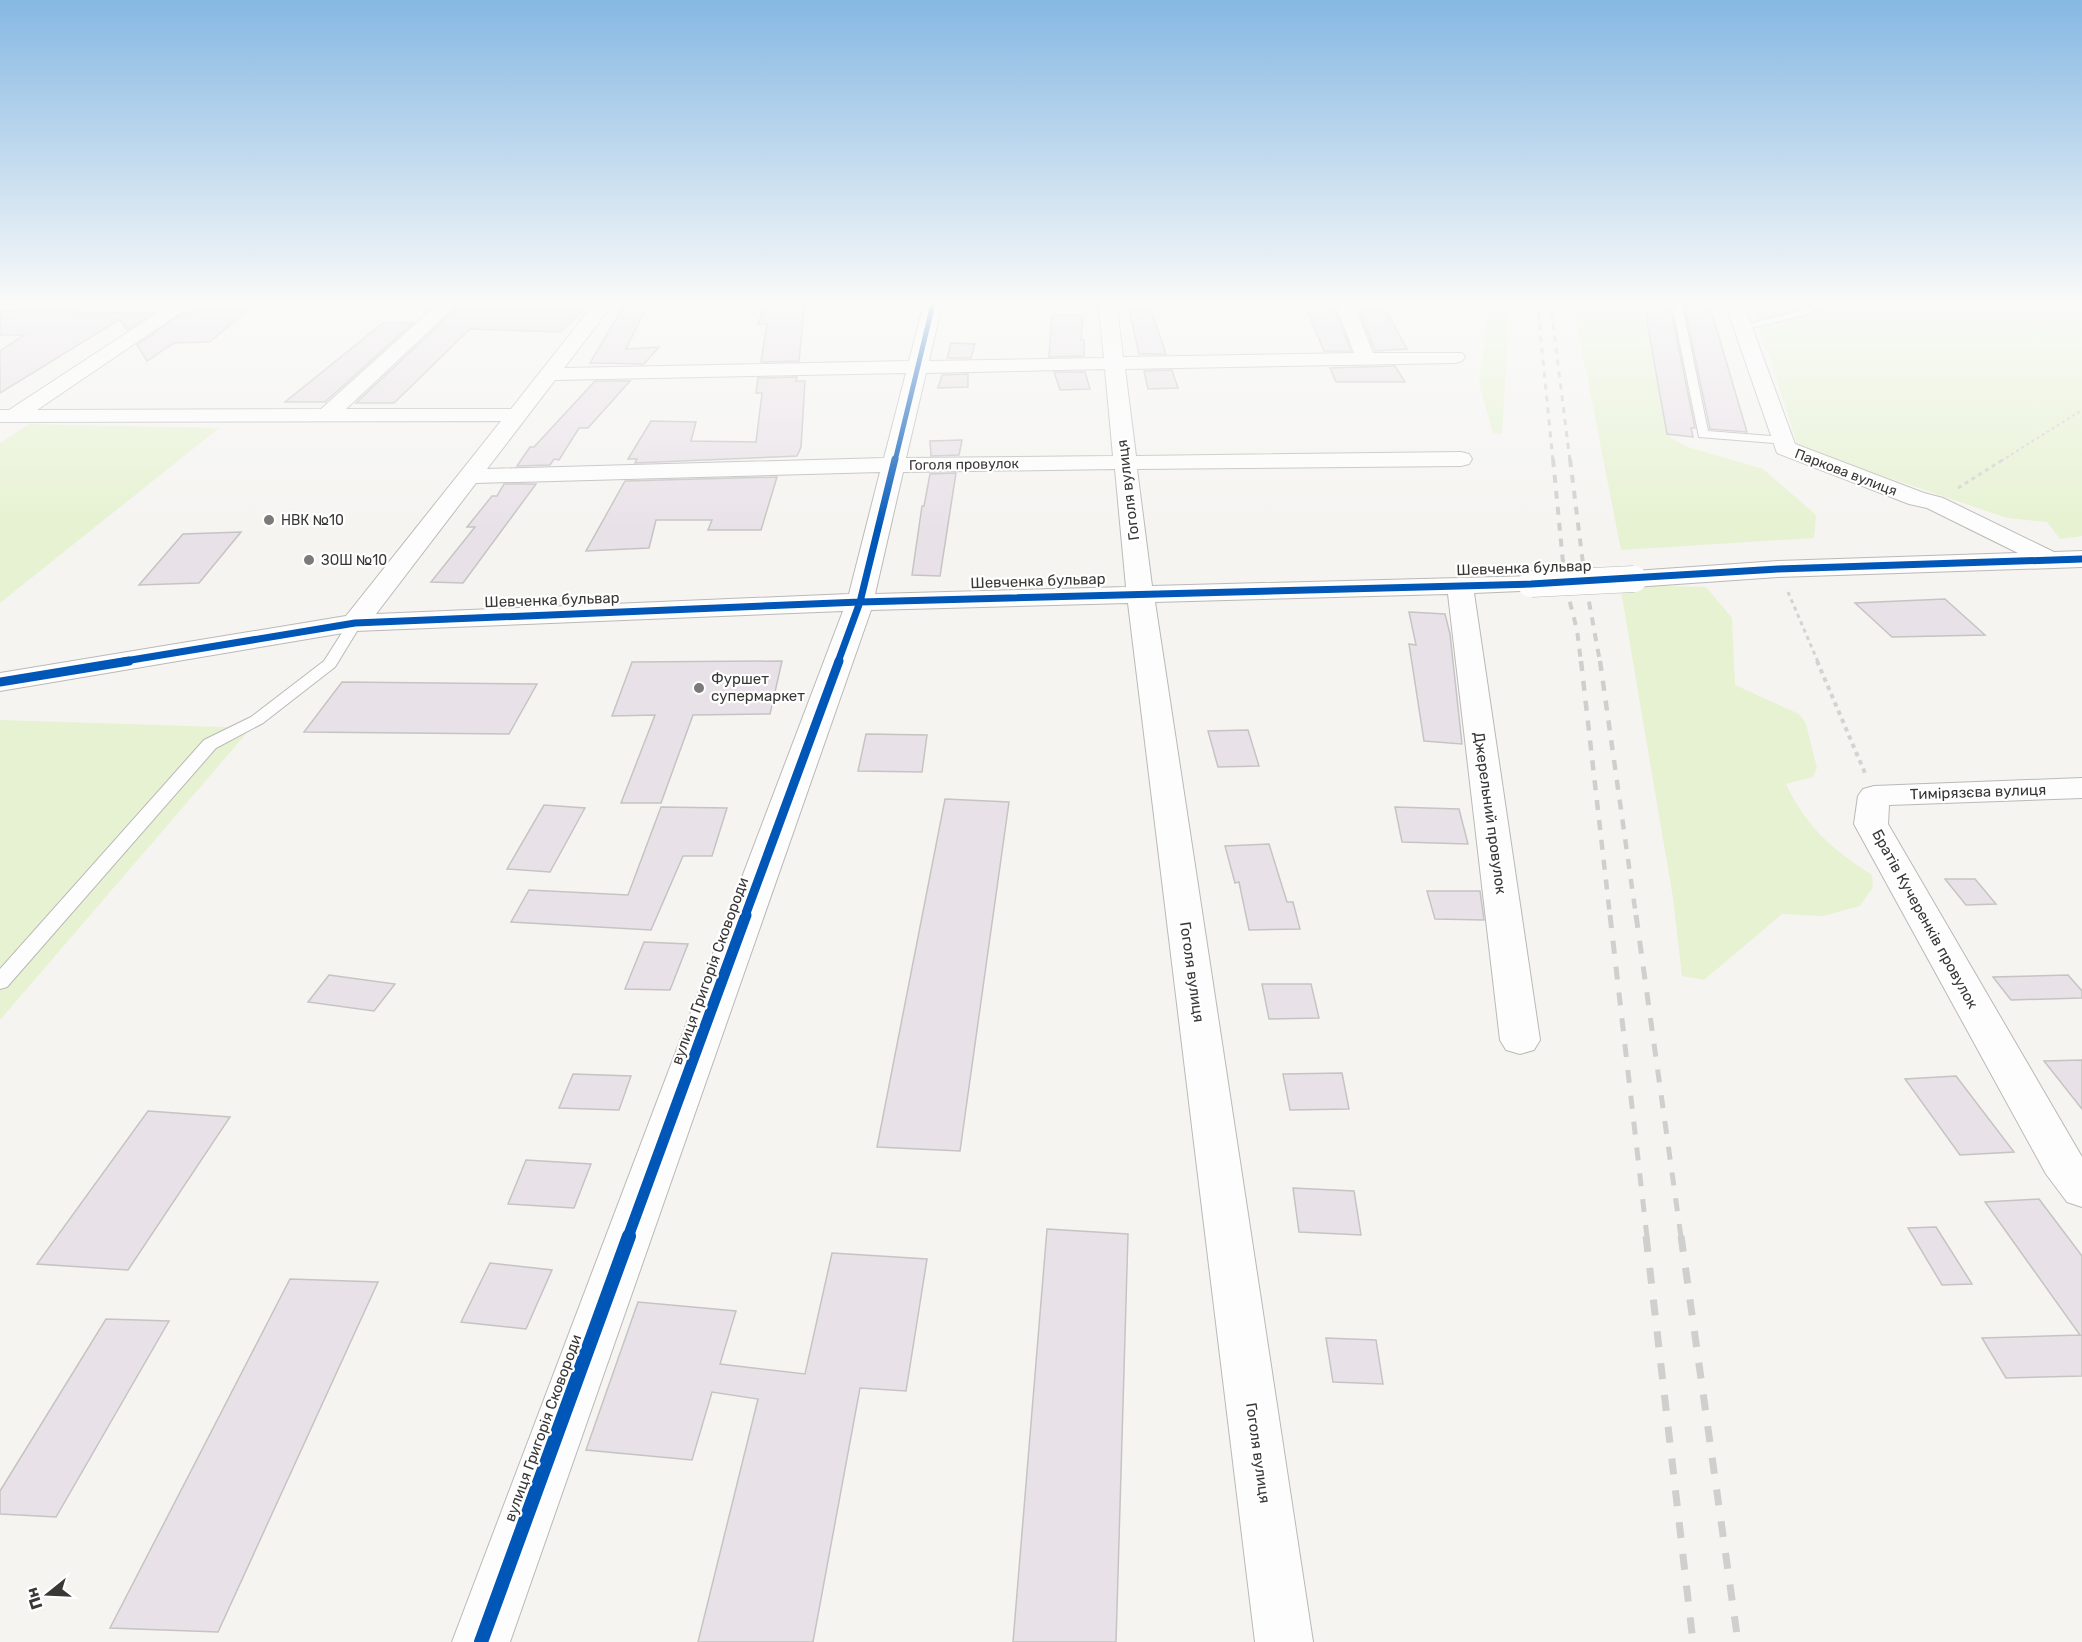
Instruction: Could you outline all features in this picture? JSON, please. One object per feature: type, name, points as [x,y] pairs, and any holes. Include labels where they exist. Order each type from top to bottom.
[{"type":"street","points":[[5,419],[71,377]]},
{"type":"street","points":[[328,414],[369,377]]},
{"type":"street","points":[[355,623],[548,377]]},
{"type":"street","name":"вулиця Григорія Сковороди","points":[[481,1642],[860,602],[914,377]]},
{"type":"street","name":"Гоголя вулиця","points":[[1114,377],[1140,593],[1284,1642]]},
{"type":"street","name":"Паркова вулиця","points":[[1760,377],[1785,448],[1917,499],[1935,503],[2050,559]]},
{"type":"street","points":[[5,419],[328,414],[516,415]]},
{"type":"street","name":"Гоголя провулок","points":[[468,476],[894,465],[1461,459]]},
{"type":"street","name":"Шевченка бульвар","points":[[0,682],[355,623],[860,602],[1531,584],[1778,569],[2082,559]]},
{"type":"street","name":"Джерельний провулок","points":[[1460,586],[1520,1040]]},
{"type":"street","name":"Тимірязєва вулиця","points":[[1874,796],[2082,788]]},
{"type":"street","name":"Братів Кучеренків провулок","points":[[1874,796],[1871,824],[2075,1171]]},
{"type":"lane","points":[[1691,377],[1703,434],[1782,441]]},
{"type":"lane","points":[[0,982],[210,744],[257,720],[330,664],[355,623]]},
{"type":"path","points":[[1935,503],[2082,410]]},
{"type":"path","points":[[1778,569],[1874,796]]},
{"type":"green space","points":[[1480,377],[1505,377],[1502,434],[1493,433],[1479,384]]},
{"type":"green space","points":[[1587,377],[1657,377],[1671,438],[1688,447],[1763,469],[1816,515],[1814,538],[1621,550]]},
{"type":"green space","points":[[1775,377],[2082,377],[2082,536],[2060,539],[2047,522],[2007,518],[1798,447]]},
{"type":"green space","points":[[29,424],[219,428],[0,603],[0,443]]},
{"type":"green space","points":[[1620,585],[1706,587],[1732,618],[1735,685],[1799,714],[1806,724],[1817,768],[1813,777],[1786,784],[1794,799],[1822,836],[1872,875],[1873,887],[1860,906],[1823,916],[1782,914],[1704,980],[1682,976],[1673,898]]},
{"type":"green space","points":[[0,720],[251,728],[0,1020]]},
{"type":"building","points":[[0,377],[27,377],[0,393]]},
{"type":"building","points":[[316,377],[353,377],[325,402],[285,402]]},
{"type":"building","points":[[384,377],[421,377],[394,403],[356,403]]},
{"type":"building","points":[[797,377],[796,381],[805,381],[801,447],[797,456],[635,463],[637,459],[628,459],[651,421],[696,422],[691,441],[756,442],[762,393],[756,393],[758,378]]},
{"type":"building","points":[[941,377],[968,377],[968,387],[938,388]]},
{"type":"building","points":[[1056,377],[1086,377],[1090,389],[1060,390]]},
{"type":"building","points":[[1145,377],[1174,377],[1178,388],[1148,389]]},
{"type":"building","points":[[1334,377],[1402,377],[1405,382],[1336,382]]},
{"type":"building","points":[[1657,377],[1685,377],[1695,428],[1691,428],[1693,437],[1667,434]]},
{"type":"building","points":[[1699,377],[1731,377],[1747,432],[1710,429]]},
{"type":"building","points":[[595,381],[630,381],[588,428],[579,428],[559,460],[554,459],[550,465],[517,466],[530,447],[534,447]]},
{"type":"building","points":[[962,440],[959,455],[931,456],[930,441]]},
{"type":"building","points":[[956,473],[940,576],[912,575],[922,506],[924,506],[930,474]]},
{"type":"building","points":[[777,477],[761,530],[708,530],[712,520],[656,520],[649,548],[586,551],[625,481]]},
{"type":"building","points":[[504,484],[536,484],[463,583],[431,582],[475,527],[467,527],[492,496],[497,496]]},
{"type":"building","points":[[241,532],[199,583],[139,585],[183,534]]},
{"type":"building","points":[[1945,599],[1985,635],[1892,637],[1855,603]]},
{"type":"building","points":[[1409,612],[1445,614],[1450,634],[1462,744],[1424,741],[1409,644],[1416,645]]},
{"type":"building","name":"Фуршет супермаркет","points":[[782,661],[770,714],[693,715],[661,803],[621,803],[655,715],[612,716],[632,662]]},
{"type":"building","points":[[342,682],[537,684],[509,734],[304,732]]},
{"type":"building","points":[[1248,730],[1259,766],[1218,767],[1208,731]]},
{"type":"building","points":[[866,734],[927,735],[922,772],[858,771]]},
{"type":"building","points":[[945,799],[1009,802],[960,1151],[877,1147]]},
{"type":"building","points":[[544,805],[585,808],[550,872],[507,869]]},
{"type":"building","points":[[661,807],[727,808],[712,856],[683,856],[651,930],[511,922],[529,890],[628,895]]},
{"type":"building","points":[[1395,807],[1459,809],[1468,844],[1402,842]]},
{"type":"building","points":[[1269,844],[1287,902],[1293,902],[1300,929],[1249,930],[1239,882],[1235,883],[1225,846]]},
{"type":"building","points":[[1945,879],[1975,879],[1996,904],[1966,905]]},
{"type":"building","points":[[1427,891],[1480,891],[1484,920],[1435,919]]},
{"type":"building","points":[[644,942],[688,944],[670,990],[625,989]]},
{"type":"building","points":[[329,975],[395,984],[374,1011],[308,1002]]},
{"type":"building","points":[[2068,975],[2082,991],[2082,998],[2011,1000],[1993,977]]},
{"type":"building","points":[[1262,984],[1311,984],[1319,1018],[1269,1019]]},
{"type":"building","points":[[2082,1060],[2082,1109],[2044,1061]]},
{"type":"building","points":[[1342,1073],[1349,1109],[1290,1110],[1283,1074]]},
{"type":"building","points":[[573,1074],[631,1076],[619,1110],[559,1108]]},
{"type":"building","points":[[1956,1076],[2014,1152],[1960,1155],[1905,1079]]},
{"type":"building","points":[[148,1111],[230,1117],[128,1270],[37,1264]]},
{"type":"building","points":[[526,1160],[591,1164],[574,1208],[508,1204]]},
{"type":"building","points":[[1293,1188],[1354,1191],[1361,1235],[1299,1232]]},
{"type":"building","points":[[2039,1199],[2082,1256],[2082,1376],[2006,1378],[1982,1338],[2080,1335],[1985,1202]]},
{"type":"building","points":[[1936,1227],[1972,1284],[1942,1285],[1908,1228]]},
{"type":"building","points":[[1047,1229],[1128,1234],[1116,1642],[1013,1642]]},
{"type":"building","points":[[832,1253],[927,1259],[906,1391],[860,1388],[813,1642],[698,1642],[758,1399],[712,1392],[692,1460],[586,1450],[638,1302],[736,1311],[720,1364],[805,1374]]},
{"type":"building","points":[[490,1263],[552,1270],[526,1329],[461,1322]]},
{"type":"building","points":[[290,1279],[378,1282],[218,1632],[110,1628]]},
{"type":"building","points":[[106,1319],[169,1321],[56,1517],[0,1514],[0,1491]]},
{"type":"building","points":[[1326,1338],[1376,1340],[1383,1384],[1333,1382]]},
{"type":"railway","points":[[1545,377],[1553,461]]},
{"type":"railway","points":[[1560,377],[1570,461]]},
{"type":"railway","points":[[1553,459],[1565,583],[1577,630],[1581,662]]},
{"type":"railway","points":[[1570,459],[1585,580],[1600,662]]},
{"type":"railway","points":[[1581,661],[1610,916]]},
{"type":"railway","points":[[1600,661],[1636,916]]},
{"type":"railway","points":[[1610,915],[1647,1237]]},
{"type":"railway","points":[[1636,915],[1681,1237]]},
{"type":"railway","points":[[1646,1236],[1693,1642]]},
{"type":"railway","points":[[1681,1236],[1738,1642]]},
{"type":"cycle path","points":[[481,1642],[860,602],[915,377]]},
{"type":"cycle path","points":[[0,682],[355,623],[860,602],[1531,584],[1778,569],[2082,559]]},
{"type":"place","name":"НВК №10","points":[[269,520]]},
{"type":"place","name":"ЗОШ №10","points":[[309,560]]},
{"type":"place","name":"Фуршет супермаркет","points":[[699,688]]}]
